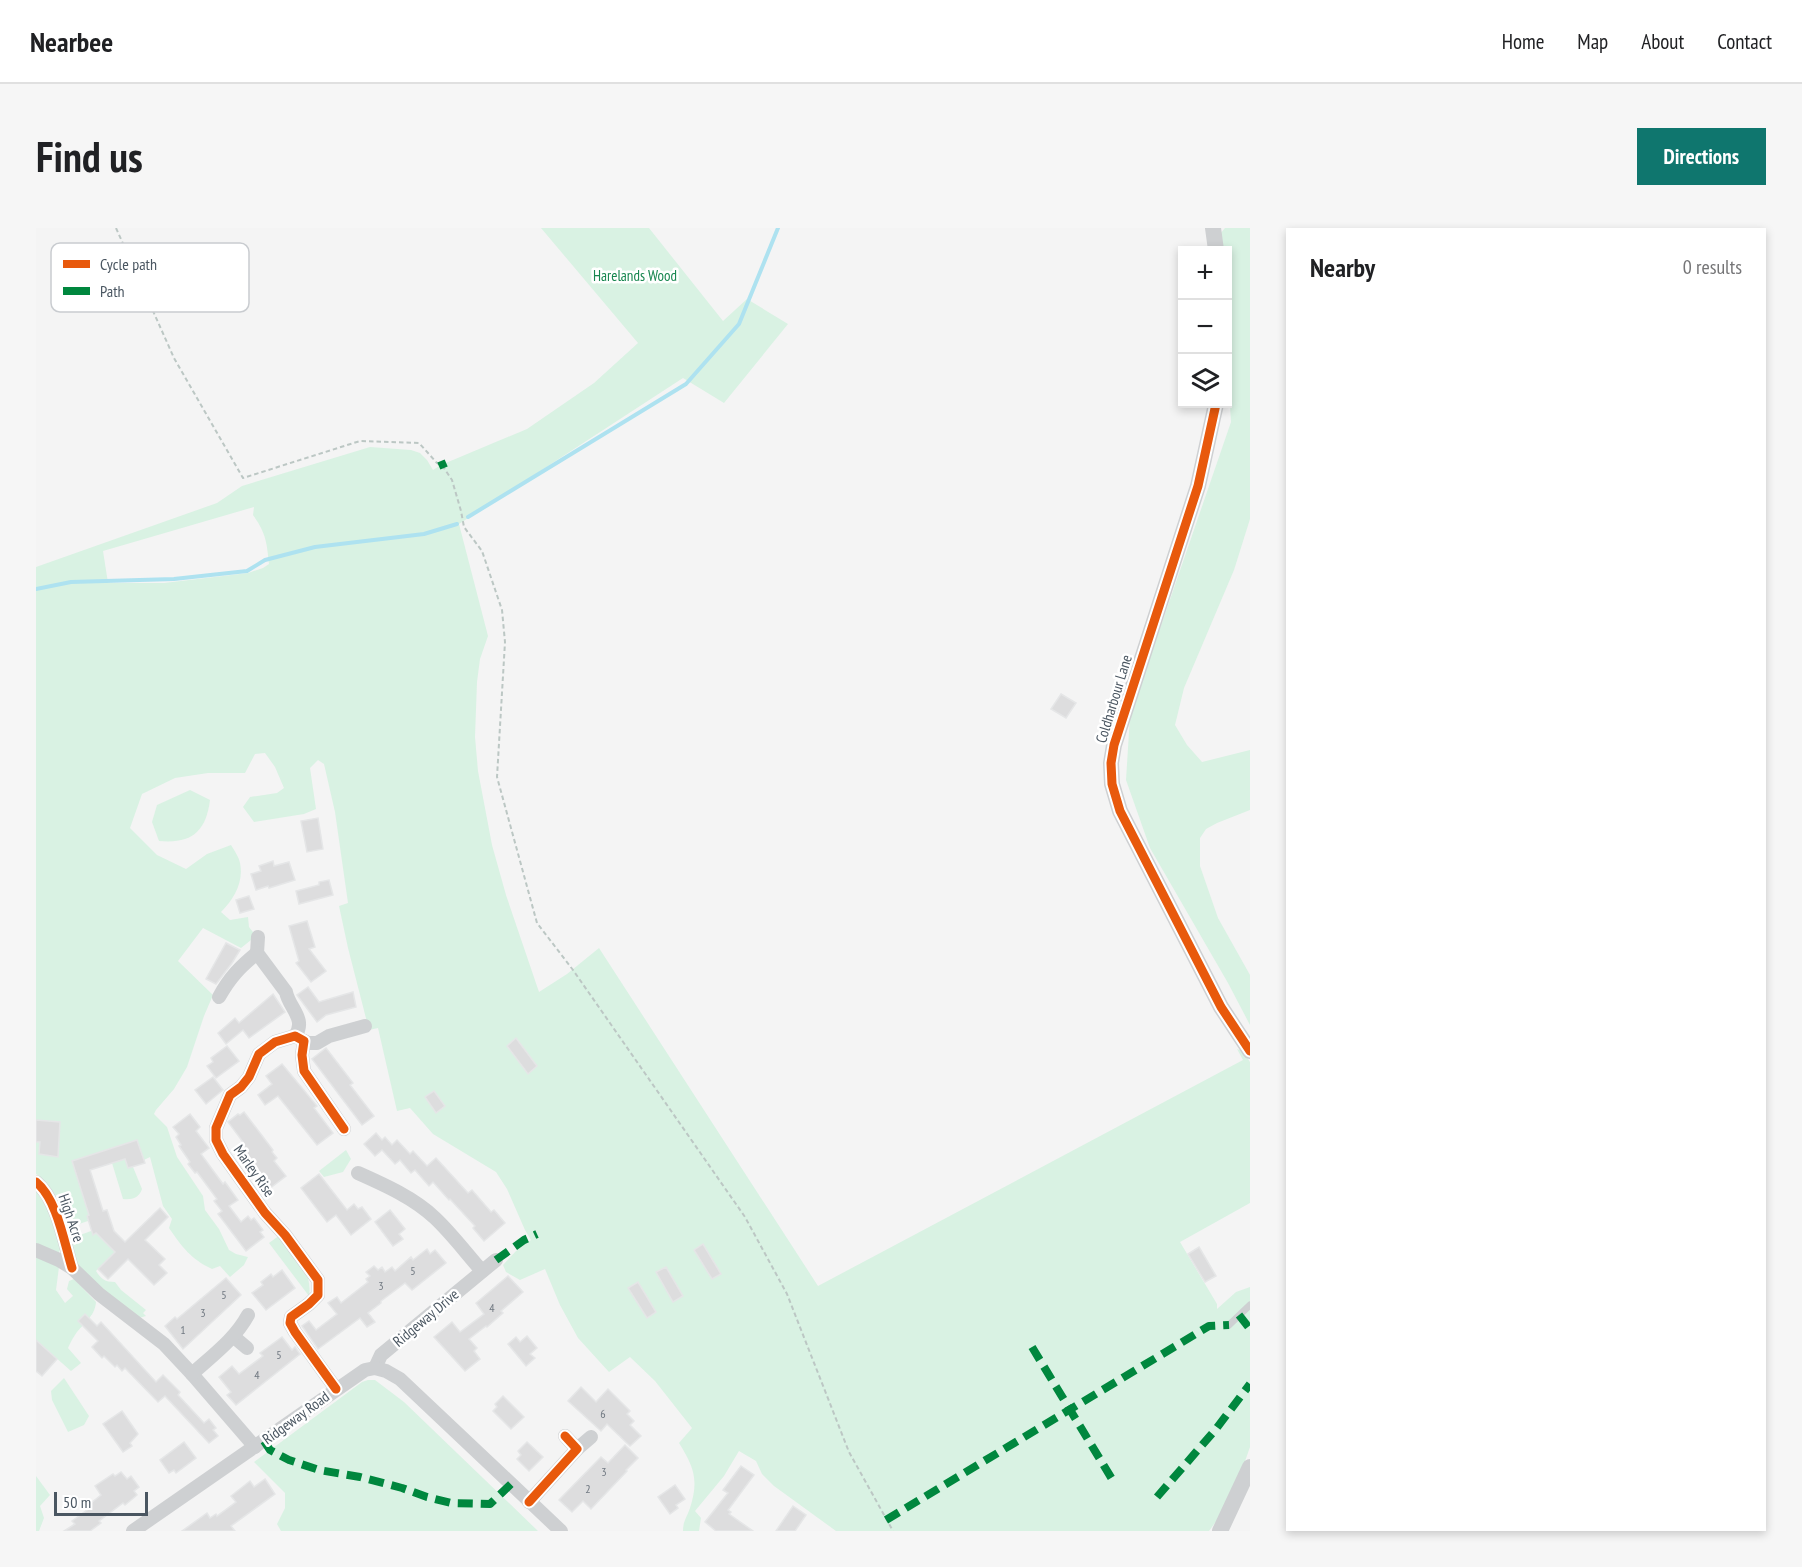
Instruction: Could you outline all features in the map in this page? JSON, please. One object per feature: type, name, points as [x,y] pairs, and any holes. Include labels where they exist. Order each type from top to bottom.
[{"type":"street","points":[[1213,228],[1215,246]]},
{"type":"street","name":"Coldharbour Lane","points":[[1215,408],[1198,486],[1114,745],[1112,784],[1120,811],[1136,846],[1221,1007],[1250,1051]]},
{"type":"street","points":[[258,937],[257,953],[286,992],[287,999],[300,1018],[304,1071],[344,1129]]},
{"type":"street","points":[[219,997],[230,978],[257,953]]},
{"type":"street","name":"Marley Rise","points":[[336,1389],[290,1323],[291,1317],[318,1295],[318,1280],[285,1235],[265,1213],[223,1154],[216,1140],[216,1128],[230,1095],[249,1077],[259,1054],[275,1042],[300,1038],[308,1043],[317,1043],[329,1036],[365,1026]]},
{"type":"street","points":[[362,1179],[384,1185],[416,1203],[434,1217],[482,1271]]},
{"type":"street","name":"High Acre","points":[[36,1182],[48,1195],[55,1210],[72,1268]]},
{"type":"street","name":"High Acre","points":[[36,1250],[72,1268],[99,1294],[164,1344],[255,1448]]},
{"type":"street","name":"Ridgeway Drive","points":[[375,1368],[381,1355],[496,1260]]},
{"type":"street","points":[[192,1374],[234,1337],[248,1315]]},
{"type":"street","points":[[234,1337],[248,1348]]},
{"type":"street","points":[[375,1368],[387,1371],[400,1379],[561,1531]]},
{"type":"street","name":"Ridgeway Road","points":[[139,1529],[336,1389],[365,1370],[375,1368]]},
{"type":"street","points":[[565,1436],[577,1449]]},
{"type":"street","points":[[529,1502],[577,1449],[591,1437]]},
{"type":"street","points":[[1220,1531],[1250,1467]]},
{"type":"lane","points":[[1228,1325],[1250,1305]]},
{"type":"path","points":[[116,228],[123,243]]},
{"type":"path","points":[[153,312],[174,358],[243,478],[360,441],[419,443],[437,464],[444,468],[452,480],[464,527],[482,551],[502,610],[506,642],[497,777],[537,923],[573,970],[745,1217],[787,1294],[844,1442],[893,1531]]},
{"type":"green space","name":"Harelands Wood","points":[[541,228],[649,228],[723,321],[747,299],[788,324],[724,403],[683,378],[459,524],[488,636],[480,659],[477,682],[475,737],[478,771],[492,845],[506,895],[539,992],[567,974],[599,948],[818,1286],[1243,1060],[1237,1049],[1243,1051],[1250,1062],[1250,1203],[1180,1242],[1217,1304],[1217,1309],[1236,1292],[1250,1287],[1250,1447],[1237,1484],[1209,1531],[836,1531],[774,1486],[762,1474],[756,1461],[739,1451],[724,1476],[695,1511],[701,1518],[699,1531],[683,1531],[693,1498],[694,1474],[679,1443],[692,1428],[655,1381],[630,1357],[609,1372],[578,1338],[560,1305],[545,1269],[520,1280],[506,1272],[503,1265],[531,1240],[507,1189],[496,1172],[433,1134],[410,1108],[397,1111],[378,1028],[369,1030],[348,948],[339,906],[348,903],[335,812],[324,764],[318,760],[310,768],[316,809],[304,814],[254,822],[243,807],[250,797],[277,793],[284,788],[275,767],[265,753],[255,754],[245,773],[208,773],[175,778],[142,794],[130,828],[157,855],[186,869],[207,854],[231,845],[239,861],[241,877],[239,883],[234,896],[221,912],[230,920],[248,917],[249,927],[256,936],[241,948],[203,928],[178,961],[213,995],[187,1067],[174,1089],[154,1114],[167,1127],[177,1157],[203,1196],[205,1210],[219,1229],[229,1250],[248,1257],[244,1265],[230,1277],[220,1266],[212,1269],[198,1261],[183,1247],[169,1228],[172,1219],[163,1206],[150,1157],[144,1160],[137,1140],[72,1161],[89,1215],[87,1216],[88,1221],[70,1227],[53,1192],[36,1174],[36,567],[217,503],[242,486],[370,447],[411,450],[420,453],[433,470],[527,429],[594,383],[638,343]],"holes":[[[254,507],[253,515],[261,527],[266,544],[269,564],[263,568],[248,573],[164,583],[108,583],[103,551]]]},
{"type":"green space","points":[[1225,228],[1250,228],[1250,519],[1234,570],[1184,688],[1175,725],[1187,745],[1202,762],[1250,750],[1250,810],[1206,829],[1200,838],[1200,866],[1218,918],[1250,975],[1250,1025],[1150,848],[1126,780],[1130,716],[1231,422],[1232,246],[1221,246],[1220,234]]},
{"type":"green space","points":[[190,790],[210,800],[201,828],[188,838],[159,841],[152,822],[157,805]]},
{"type":"green space","points":[[346,1150],[351,1159],[343,1172],[324,1177],[319,1171]]},
{"type":"green space","points":[[125,1159],[128,1168],[133,1167],[142,1189],[135,1198],[123,1199],[112,1163]]},
{"type":"green space","points":[[36,1191],[48,1210],[61,1248],[58,1254],[36,1247]]},
{"type":"green space","points":[[91,1231],[115,1252],[96,1271],[104,1280],[115,1282],[121,1290],[146,1310],[143,1313],[146,1316],[139,1318],[108,1298],[77,1266],[69,1242],[72,1238]]},
{"type":"green space","points":[[280,1235],[305,1271],[309,1296],[269,1243]]},
{"type":"green space","points":[[36,1257],[59,1267],[56,1290],[65,1303],[73,1296],[67,1289],[69,1281],[74,1279],[96,1302],[91,1316],[75,1335],[68,1348],[81,1363],[71,1371],[36,1340]]},
{"type":"green space","points":[[64,1378],[89,1416],[84,1425],[68,1432],[52,1400],[51,1391]]},
{"type":"green space","points":[[375,1380],[404,1402],[538,1531],[281,1531],[277,1524],[285,1508],[285,1493],[254,1462],[362,1382]]},
{"type":"green space","points":[[36,1476],[50,1495],[40,1506],[44,1518],[39,1531],[36,1531]]},
{"type":"building","points":[[1061,694],[1076,703],[1066,718],[1051,709]]},
{"type":"building","points":[[318,818],[323,849],[307,852],[301,821]]},
{"type":"building","points":[[273,861],[274,866],[289,862],[295,880],[256,890],[251,874],[261,871],[259,866]]},
{"type":"building","points":[[329,880],[333,895],[299,904],[296,891]]},
{"type":"building","points":[[249,896],[254,909],[240,913],[236,900]]},
{"type":"building","points":[[307,921],[315,947],[309,949],[326,971],[311,982],[296,963],[299,961],[289,926]]},
{"type":"building","points":[[226,943],[240,950],[216,984],[206,979]]},
{"type":"building","points":[[308,987],[319,1002],[353,992],[356,1007],[326,1015],[317,1022],[297,995]]},
{"type":"building","points":[[273,994],[285,1012],[249,1038],[243,1030],[226,1044],[218,1033],[235,1018],[239,1023]]},
{"type":"building","points":[[516,1038],[537,1066],[528,1074],[507,1046]]},
{"type":"building","points":[[227,1046],[239,1061],[216,1078],[207,1066],[213,1062],[211,1058]]},
{"type":"building","points":[[326,1048],[353,1083],[350,1085],[374,1116],[362,1125],[312,1059]]},
{"type":"building","points":[[282,1064],[317,1106],[314,1108],[333,1133],[317,1145],[278,1096],[265,1105],[258,1095],[272,1084],[266,1076]]},
{"type":"building","points":[[213,1077],[223,1090],[206,1104],[195,1090]]},
{"type":"building","points":[[434,1091],[445,1106],[436,1113],[425,1097]]},
{"type":"building","points":[[244,1112],[273,1150],[277,1158],[274,1161],[286,1176],[269,1189],[238,1146],[243,1142],[228,1122]]},
{"type":"building","points":[[190,1114],[200,1127],[196,1131],[209,1148],[201,1154],[238,1200],[229,1206],[241,1222],[248,1216],[251,1220],[254,1218],[263,1230],[260,1232],[264,1237],[246,1251],[218,1214],[222,1211],[214,1201],[217,1199],[197,1172],[195,1173],[188,1164],[190,1162],[179,1146],[181,1145],[176,1137],[179,1134],[173,1127]]},
{"type":"building","points":[[36,1120],[60,1122],[58,1157],[39,1154],[40,1142],[36,1142]]},
{"type":"building","points":[[376,1133],[382,1140],[385,1137],[392,1145],[397,1140],[410,1154],[413,1151],[427,1166],[436,1158],[468,1193],[472,1190],[491,1212],[494,1210],[505,1223],[484,1241],[473,1228],[475,1226],[433,1182],[429,1186],[415,1170],[411,1173],[400,1160],[395,1164],[382,1150],[375,1156],[364,1144]]},
{"type":"building","points":[[137,1140],[145,1163],[128,1168],[125,1159],[90,1170],[103,1211],[107,1210],[114,1231],[125,1242],[160,1208],[168,1217],[145,1240],[165,1259],[159,1265],[167,1273],[154,1285],[128,1259],[108,1279],[98,1269],[115,1252],[96,1233],[93,1235],[72,1161]]},
{"type":"building","points":[[319,1174],[347,1210],[354,1204],[358,1209],[362,1207],[371,1219],[351,1235],[336,1215],[327,1222],[301,1188]]},
{"type":"building","points":[[390,1210],[405,1229],[399,1234],[403,1239],[393,1246],[375,1222]]},
{"type":"building","points":[[703,1244],[721,1274],[712,1279],[694,1250]]},
{"type":"building","points":[[1199,1247],[1216,1276],[1205,1282],[1188,1254]]},
{"type":"building","points":[[427,1249],[430,1254],[435,1250],[446,1263],[412,1290],[405,1283],[381,1301],[368,1313],[375,1322],[367,1327],[360,1318],[318,1349],[302,1326],[309,1321],[316,1330],[337,1314],[328,1303],[337,1297],[341,1303],[368,1282],[366,1279],[370,1276],[366,1272],[374,1266],[378,1270],[382,1267],[385,1272],[392,1267],[395,1271],[411,1257],[413,1260]]},
{"type":"building","points":[[666,1267],[683,1296],[673,1302],[656,1272]]},
{"type":"building","points":[[282,1270],[295,1288],[266,1310],[252,1293],[263,1285],[261,1282],[271,1274],[273,1277]]},
{"type":"building","points":[[508,1276],[523,1292],[487,1327],[469,1339],[477,1348],[474,1351],[480,1359],[465,1371],[434,1337],[452,1322],[460,1332],[484,1314],[476,1303]]},
{"type":"building","points":[[226,1278],[241,1295],[183,1349],[165,1326],[175,1317],[177,1319]]},
{"type":"building","points":[[638,1282],[656,1312],[647,1318],[628,1288]]},
{"type":"building","points":[[85,1314],[97,1326],[101,1322],[156,1382],[163,1375],[180,1392],[178,1395],[204,1423],[209,1419],[216,1428],[213,1430],[218,1436],[209,1443],[165,1396],[158,1402],[125,1368],[122,1371],[104,1356],[102,1358],[92,1347],[98,1341],[78,1321]]},
{"type":"building","points":[[527,1336],[537,1348],[530,1354],[535,1358],[526,1366],[508,1344],[516,1337],[520,1342]]},
{"type":"building","points":[[282,1337],[292,1350],[295,1347],[300,1354],[236,1405],[227,1395],[231,1392],[219,1377],[232,1366],[239,1374],[263,1356],[260,1353]]},
{"type":"building","points":[[36,1340],[57,1359],[42,1376],[36,1371]]},
{"type":"building","points":[[581,1387],[596,1402],[608,1389],[630,1411],[627,1414],[634,1421],[630,1425],[641,1436],[630,1446],[607,1424],[601,1431],[568,1401]]},
{"type":"building","points":[[503,1396],[524,1417],[511,1429],[493,1411],[497,1407],[495,1404]]},
{"type":"building","points":[[122,1411],[138,1434],[130,1443],[132,1446],[123,1452],[103,1424]]},
{"type":"building","points":[[184,1442],[196,1458],[176,1473],[174,1470],[169,1473],[160,1460]]},
{"type":"building","points":[[527,1442],[543,1457],[529,1471],[517,1459],[521,1455],[518,1451]]},
{"type":"building","points":[[625,1445],[638,1458],[591,1509],[583,1501],[572,1512],[559,1500],[601,1457],[608,1463]]},
{"type":"building","points":[[741,1466],[754,1475],[728,1510],[731,1512],[729,1514],[753,1531],[716,1531],[705,1522],[728,1493],[723,1490]]},
{"type":"building","points":[[121,1472],[127,1479],[131,1476],[139,1487],[134,1491],[137,1495],[99,1521],[101,1523],[90,1531],[64,1531],[75,1524],[72,1521],[91,1507],[91,1503],[101,1495],[95,1486],[113,1474],[115,1476]]},
{"type":"building","points":[[265,1479],[275,1494],[231,1526],[235,1531],[182,1531],[207,1513],[210,1518],[216,1514],[217,1516],[236,1502],[231,1496],[250,1481],[254,1487]]},
{"type":"building","points":[[675,1485],[685,1499],[676,1505],[678,1508],[670,1514],[658,1497]]},
{"type":"building","points":[[793,1506],[806,1515],[795,1531],[776,1531]]},
{"type":"waterway","points":[[468,517],[686,384],[739,324],[778,228]]},
{"type":"waterway","points":[[36,589],[71,582],[174,579],[247,571],[265,560],[315,547],[424,534],[457,524]]},
{"type":"marked path","points":[[441,461],[444,468]]},
{"type":"marked path","points":[[496,1260],[524,1240],[537,1234]]},
{"type":"marked path","points":[[1239,1315],[1250,1329]]},
{"type":"marked path","points":[[886,1520],[1209,1326],[1229,1325]]},
{"type":"marked path","points":[[1032,1347],[1115,1484]]},
{"type":"marked path","points":[[1157,1497],[1216,1429],[1250,1384]]},
{"type":"marked path","points":[[264,1441],[270,1450],[289,1460],[319,1470],[360,1477],[451,1503],[490,1504],[511,1484]]},
{"type":"cycle path","points":[[1215,408],[1198,486],[1114,745],[1111,763],[1112,784],[1120,811],[1221,1007],[1250,1051]]},
{"type":"cycle path","points":[[336,1389],[290,1323],[291,1317],[318,1295],[318,1280],[285,1235],[265,1213],[223,1154],[216,1140],[216,1128],[230,1095],[249,1077],[259,1054],[275,1042],[295,1036],[304,1041],[302,1055],[304,1071],[344,1129]]},
{"type":"cycle path","points":[[36,1182],[55,1210],[72,1268]]},
{"type":"cycle path","points":[[529,1502],[577,1449],[565,1436]]}]
